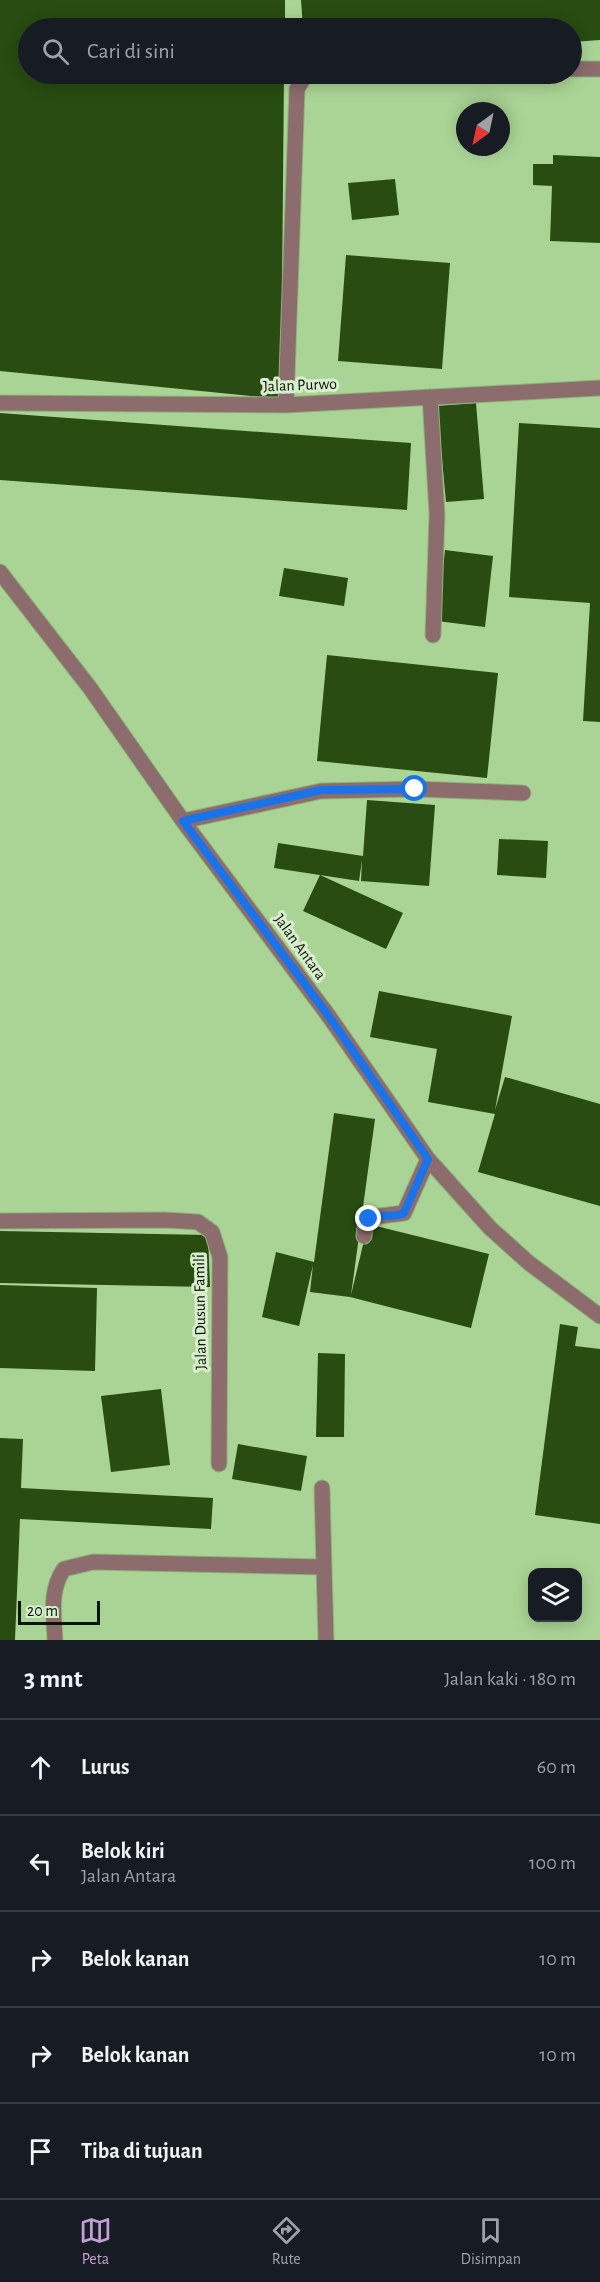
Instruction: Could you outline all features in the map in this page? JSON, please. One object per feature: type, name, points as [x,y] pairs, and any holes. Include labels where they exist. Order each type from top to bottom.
[{"type":"street","points":[[582,69],[600,69]]},
{"type":"street","points":[[286,405],[297,89],[300,84]]},
{"type":"street","name":"Jalan Purwo","points":[[0,403],[286,405],[600,388]]},
{"type":"street","points":[[430,397],[437,514],[433,635]]},
{"type":"street","name":"Jalan Antara","points":[[0,572],[90,688],[183,821],[321,1006],[428,1159],[490,1228],[529,1263],[600,1316]]},
{"type":"street","points":[[183,821],[321,790],[415,789],[523,792]]},
{"type":"street","points":[[364,1236],[365,1227],[372,1217],[396,1216],[407,1210],[428,1159]]},
{"type":"street","name":"Jalan Dusun Famili","points":[[0,1221],[165,1220],[198,1222],[212,1232],[220,1257],[219,1464]]},
{"type":"street","points":[[322,1488],[326,1640]]},
{"type":"street","points":[[55,1640],[54,1589],[64,1569],[72,1566],[93,1562],[324,1568]]},
{"type":"building","points":[[0,0],[285,0],[285,18],[18,18],[18,84],[284,84],[281,399],[0,371]]},
{"type":"building","points":[[301,0],[600,0],[600,40],[582,41],[582,18],[302,18]]},
{"type":"building","points":[[553,155],[600,157],[600,243],[550,241],[552,186],[533,185],[533,164],[553,164]]},
{"type":"building","points":[[395,179],[399,215],[352,220],[348,183]]},
{"type":"building","points":[[346,255],[450,263],[442,369],[338,361]]},
{"type":"building","points":[[476,403],[484,499],[446,502],[437,406]]},
{"type":"building","points":[[0,413],[411,443],[407,510],[0,480]]},
{"type":"building","points":[[519,423],[600,428],[600,722],[583,721],[590,603],[509,597]]},
{"type":"building","points":[[445,550],[493,556],[485,627],[437,621]]},
{"type":"building","points":[[284,568],[348,578],[344,606],[279,596]]},
{"type":"building","points":[[327,655],[498,673],[487,778],[317,761]]},
{"type":"building","points":[[367,800],[435,805],[429,886],[361,881],[362,860],[359,881],[274,868],[278,843],[363,856]]},
{"type":"building","points":[[499,839],[548,841],[546,878],[497,875]]},
{"type":"building","points":[[320,875],[403,913],[386,949],[303,911]]},
{"type":"building","points":[[379,991],[512,1016],[495,1110],[505,1077],[600,1104],[600,1206],[478,1172],[495,1114],[428,1102],[437,1049],[370,1037]]},
{"type":"building","points":[[334,1113],[375,1119],[351,1295],[368,1224],[489,1254],[471,1328],[350,1297],[310,1292],[313,1265],[299,1326],[262,1317],[276,1252],[314,1262]]},
{"type":"building","points":[[0,1231],[208,1235],[210,1287],[0,1283]]},
{"type":"building","points":[[0,1285],[97,1288],[95,1371],[0,1368]]},
{"type":"building","points":[[560,1324],[578,1327],[575,1346],[600,1349],[600,1524],[535,1515]]},
{"type":"building","points":[[318,1353],[345,1354],[344,1437],[316,1437]]},
{"type":"building","points":[[161,1389],[170,1465],[111,1472],[101,1396]]},
{"type":"building","points":[[0,1438],[23,1439],[21,1488],[213,1498],[211,1529],[20,1519],[15,1640],[0,1640]]},
{"type":"building","points":[[238,1444],[307,1456],[301,1491],[232,1479]]},
{"type":"route","points":[[369,1219],[373,1216],[402,1215],[407,1210],[428,1159],[391,1109],[328,1015],[183,821],[321,790],[415,789]]}]
